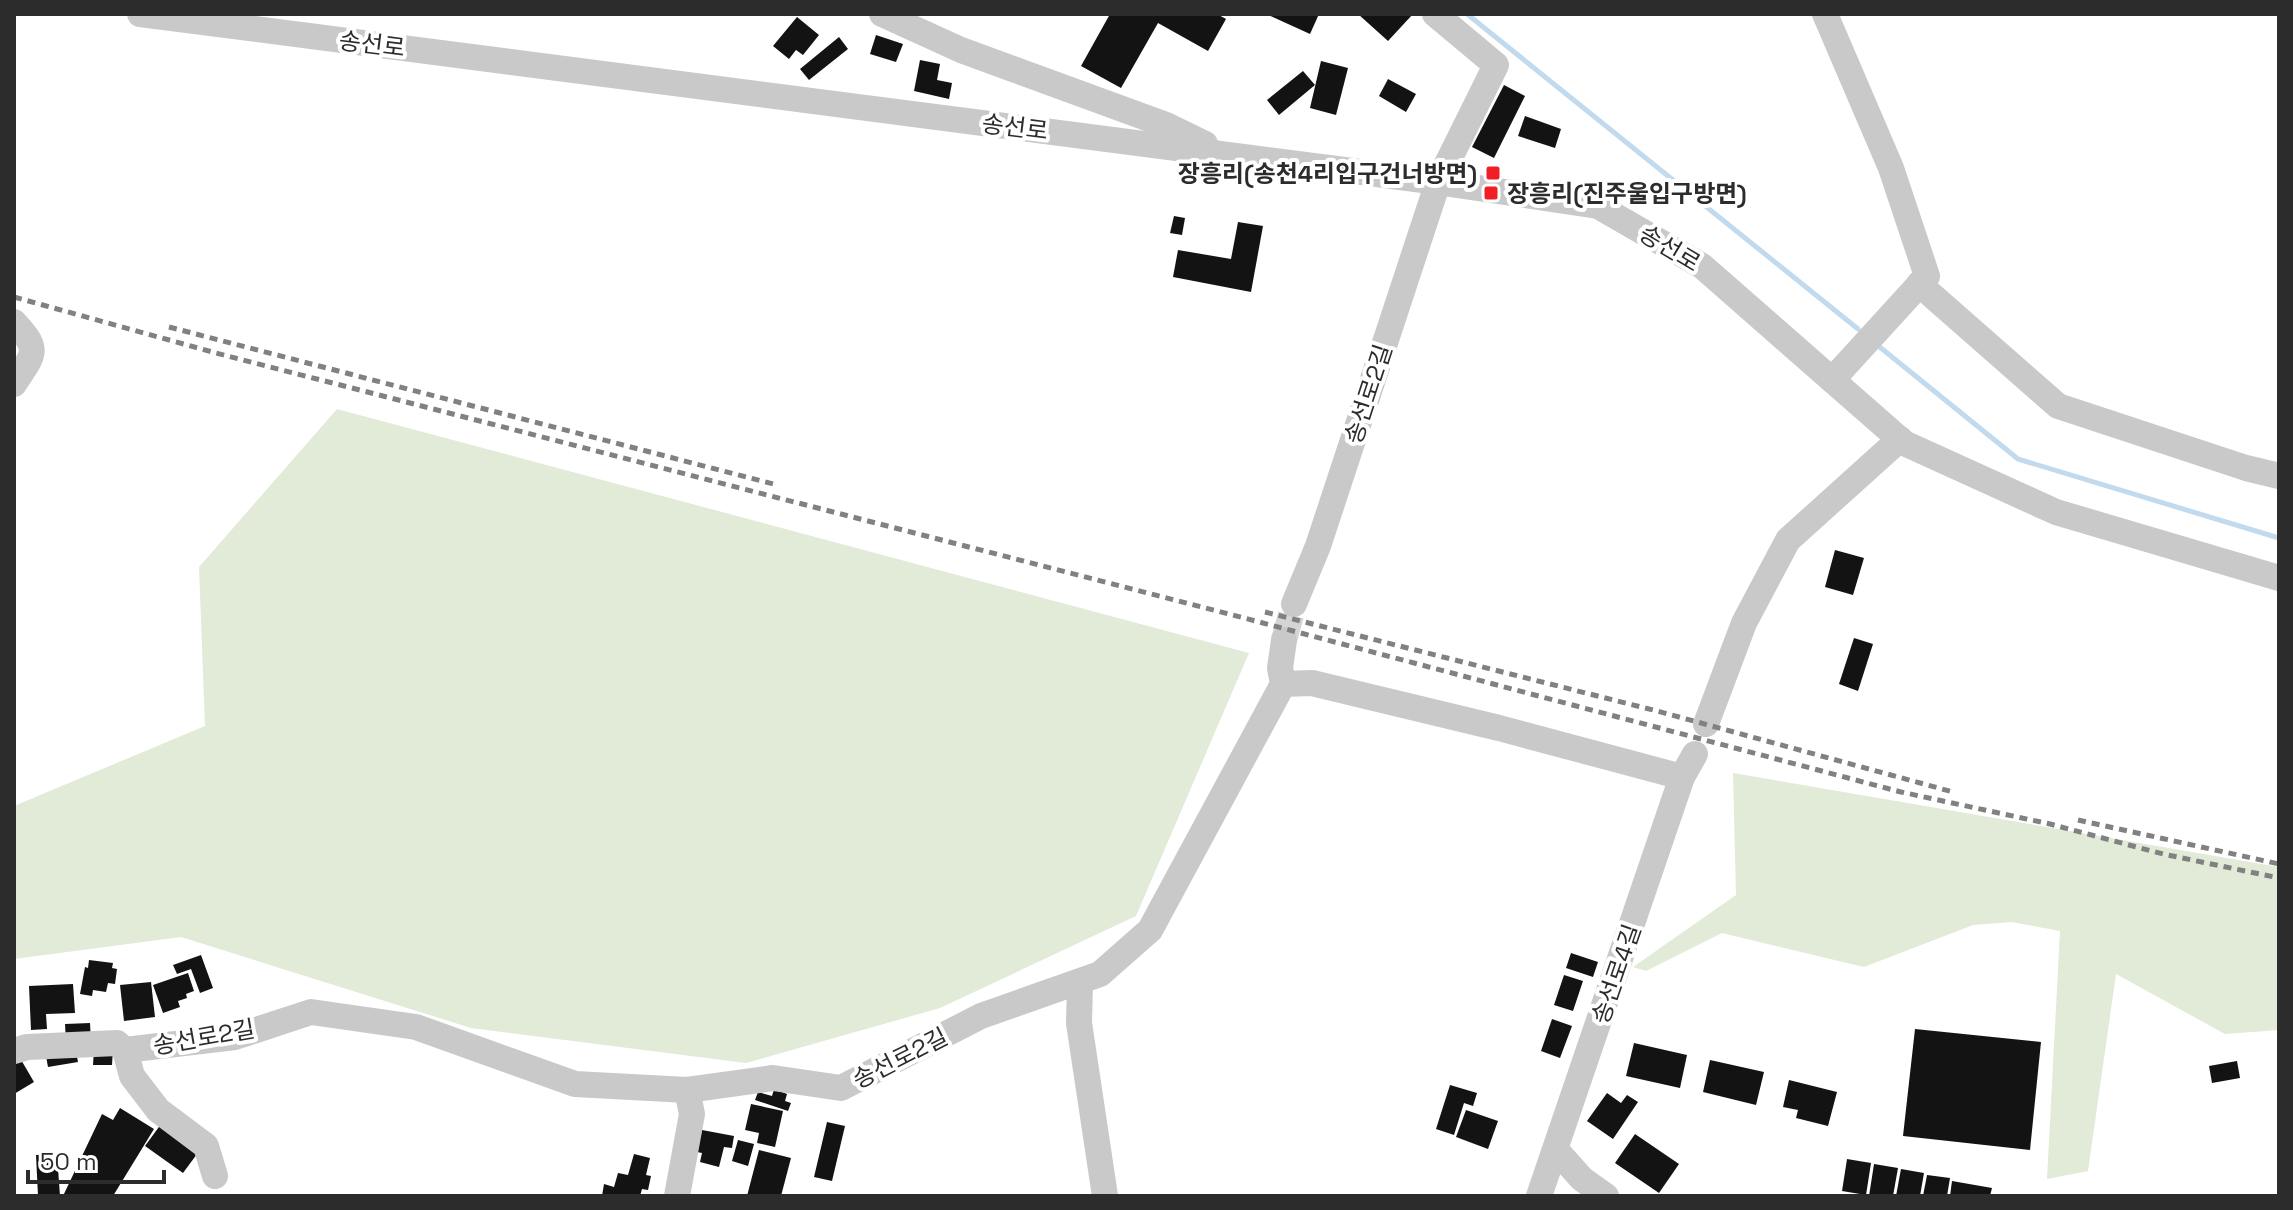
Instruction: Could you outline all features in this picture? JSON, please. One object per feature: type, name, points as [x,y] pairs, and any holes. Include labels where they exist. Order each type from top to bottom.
[{"type":"street","name":"송선로","points":[[140,14],[247,21],[1598,206],[1702,266],[1900,439],[2056,512],[2279,578]]},
{"type":"street","points":[[882,14],[961,50],[1166,125],[1228,155]]},
{"type":"street","name":"송선로2길","points":[[1294,604],[1318,546],[1438,182],[1496,65],[1435,14]]},
{"type":"street","points":[[1825,14],[1891,168],[1927,276],[1832,380]]},
{"type":"street","points":[[1919,284],[2058,406],[2279,476]]},
{"type":"street","points":[[14,322],[31,340],[32,356],[14,384]]},
{"type":"street","points":[[1706,724],[1744,623],[1788,540],[1900,439]]},
{"type":"street","name":"송선로2길","points":[[125,1050],[235,1037],[311,1012],[416,1027],[575,1084],[687,1090],[773,1078],[841,1088],[981,1016],[1100,974],[1150,930],[1283,684],[1280,668],[1284,640]]},
{"type":"street","name":"송선로4길","points":[[1283,684],[1312,683],[1499,728],[1688,766],[1539,1196]]},
{"type":"street","points":[[1080,982],[1079,1023],[1105,1196]]},
{"type":"street","name":"송선로2길","points":[[14,1051],[27,1047],[117,1043],[125,1050],[132,1076],[158,1110],[206,1146],[215,1176]]},
{"type":"street","points":[[677,1196],[692,1114],[687,1090]]},
{"type":"street","points":[[1556,1150],[1582,1179],[1606,1196]]},
{"type":"green space","points":[[337,409],[1249,653],[1136,916],[940,1008],[746,1063],[471,1028],[181,937],[14,959],[14,806],[205,726],[199,567]]},
{"type":"green space","points":[[1733,773],[2279,867],[2279,1030],[2225,1034],[2116,974],[2088,1171],[2047,1179],[2060,931],[2012,922],[1973,925],[1864,967],[1722,933],[1646,971],[1633,967],[1736,895]]},
{"type":"building","points":[[1110,14],[1217,14],[1226,19],[1208,51],[1158,23],[1121,88],[1081,66]]},
{"type":"building","points":[[1266,14],[1319,14],[1310,34]]},
{"type":"building","points":[[1358,14],[1413,14],[1388,41]]},
{"type":"building","points":[[797,17],[819,35],[803,55],[796,50],[789,59],[773,46]]},
{"type":"building","points":[[876,35],[903,44],[896,62],[870,54]]},
{"type":"building","points":[[839,37],[848,49],[809,80],[800,69]]},
{"type":"building","points":[[920,60],[940,64],[937,80],[952,83],[949,99],[914,91]]},
{"type":"building","points":[[1321,61],[1348,68],[1336,115],[1310,108]]},
{"type":"building","points":[[1303,71],[1315,85],[1279,115],[1267,100]]},
{"type":"building","points":[[1388,79],[1416,94],[1406,112],[1379,96]]},
{"type":"building","points":[[1504,85],[1525,96],[1494,158],[1472,147]]},
{"type":"building","points":[[1525,116],[1561,129],[1555,148],[1518,136]]},
{"type":"building","points":[[1174,216],[1185,218],[1182,235],[1170,233]]},
{"type":"building","points":[[1238,222],[1263,226],[1251,292],[1173,277],[1178,250],[1231,259]]},
{"type":"building","points":[[1835,550],[1864,558],[1853,595],[1825,587]]},
{"type":"building","points":[[1854,638],[1873,644],[1858,691],[1839,684]]},
{"type":"building","points":[[1571,953],[1598,962],[1593,977],[1566,968]]},
{"type":"building","points":[[201,955],[213,988],[200,993],[191,969],[177,974],[173,965]]},
{"type":"building","points":[[89,960],[113,963],[112,968],[117,969],[115,984],[108,983],[106,992],[93,990],[92,996],[80,994]]},
{"type":"building","points":[[188,973],[194,991],[178,1001],[180,1007],[163,1013],[153,985]]},
{"type":"building","points":[[1564,975],[1583,981],[1573,1011],[1554,1005]]},
{"type":"building","points":[[151,982],[155,1017],[124,1021],[120,985]]},
{"type":"building","points":[[73,984],[75,1013],[46,1014],[47,1029],[31,1030],[29,986]]},
{"type":"building","points":[[1552,1019],[1572,1026],[1560,1058],[1541,1051]]},
{"type":"building","points":[[90,1023],[91,1042],[66,1043],[65,1024]]},
{"type":"building","points":[[1915,1029],[2041,1042],[2030,1150],[1903,1136]]},
{"type":"building","points":[[1634,1043],[1687,1055],[1680,1088],[1626,1076]]},
{"type":"building","points":[[94,1048],[113,1049],[112,1065],[93,1065]]},
{"type":"building","points":[[76,1051],[78,1062],[48,1067],[46,1056]]},
{"type":"building","points":[[20,1058],[34,1082],[14,1094],[14,1062]]},
{"type":"building","points":[[1710,1060],[1764,1072],[1756,1105],[1703,1092]]},
{"type":"building","points":[[2237,1061],[2240,1078],[2212,1083],[2209,1066]]},
{"type":"building","points":[[1789,1080],[1837,1092],[1828,1126],[1796,1118],[1798,1110],[1783,1107]]},
{"type":"building","points":[[1450,1085],[1477,1093],[1473,1106],[1464,1103],[1454,1135],[1436,1129]]},
{"type":"building","points":[[774,1089],[787,1094],[785,1101],[791,1103],[788,1111],[755,1100],[758,1092],[772,1096]]},
{"type":"building","points":[[1607,1093],[1621,1103],[1627,1095],[1638,1102],[1613,1139],[1587,1121]]},
{"type":"building","points":[[751,1104],[783,1111],[775,1147],[757,1143],[759,1133],[745,1130]]},
{"type":"building","points":[[120,1108],[154,1129],[113,1196],[63,1196],[102,1114],[113,1120]]},
{"type":"building","points":[[1466,1110],[1498,1121],[1488,1149],[1456,1137]]},
{"type":"building","points":[[164,1120],[200,1150],[183,1173],[145,1146]]},
{"type":"building","points":[[827,1122],[845,1126],[832,1181],[814,1177]]},
{"type":"building","points":[[702,1130],[734,1136],[732,1148],[724,1147],[719,1167],[700,1162],[702,1153],[697,1152]]},
{"type":"building","points":[[1635,1134],[1679,1164],[1659,1193],[1615,1163]]},
{"type":"building","points":[[738,1140],[754,1144],[748,1166],[732,1161]]},
{"type":"building","points":[[759,1150],[791,1158],[781,1196],[747,1196]]},
{"type":"building","points":[[57,1154],[60,1196],[38,1196],[36,1155]]},
{"type":"building","points":[[634,1154],[650,1158],[646,1175],[651,1176],[648,1190],[642,1189],[640,1196],[602,1196],[604,1184],[614,1187],[618,1173],[628,1175]]},
{"type":"building","points":[[1847,1159],[1871,1163],[1866,1195],[1842,1191]]},
{"type":"building","points":[[1874,1164],[1898,1168],[1893,1196],[1869,1196]]},
{"type":"building","points":[[1901,1169],[1924,1173],[1920,1196],[1896,1196]]},
{"type":"building","points":[[1927,1175],[1950,1178],[1947,1196],[1923,1196]]},
{"type":"building","points":[[1952,1181],[1992,1188],[1990,1196],[1950,1196]]},
{"type":"waterway","points":[[1467,14],[1858,329]]},
{"type":"waterway","points":[[1876,344],[2018,459],[2279,538]]},
{"type":"tunnel","points":[[1284,640],[1294,604]]},
{"type":"railway","points":[[14,297],[216,353],[1229,614],[1901,792],[2279,878]]},
{"type":"railway","points":[[169,327],[777,485]]},
{"type":"railway","points":[[1265,612],[1657,711],[1953,792]]},
{"type":"railway","points":[[2078,820],[2279,864]]},
{"type":"place","name":"장흥리(송천4리입구건너방면)","points":[[1493,173]]},
{"type":"place","name":"장흥리(진주울입구방면)","points":[[1491,193]]}]
